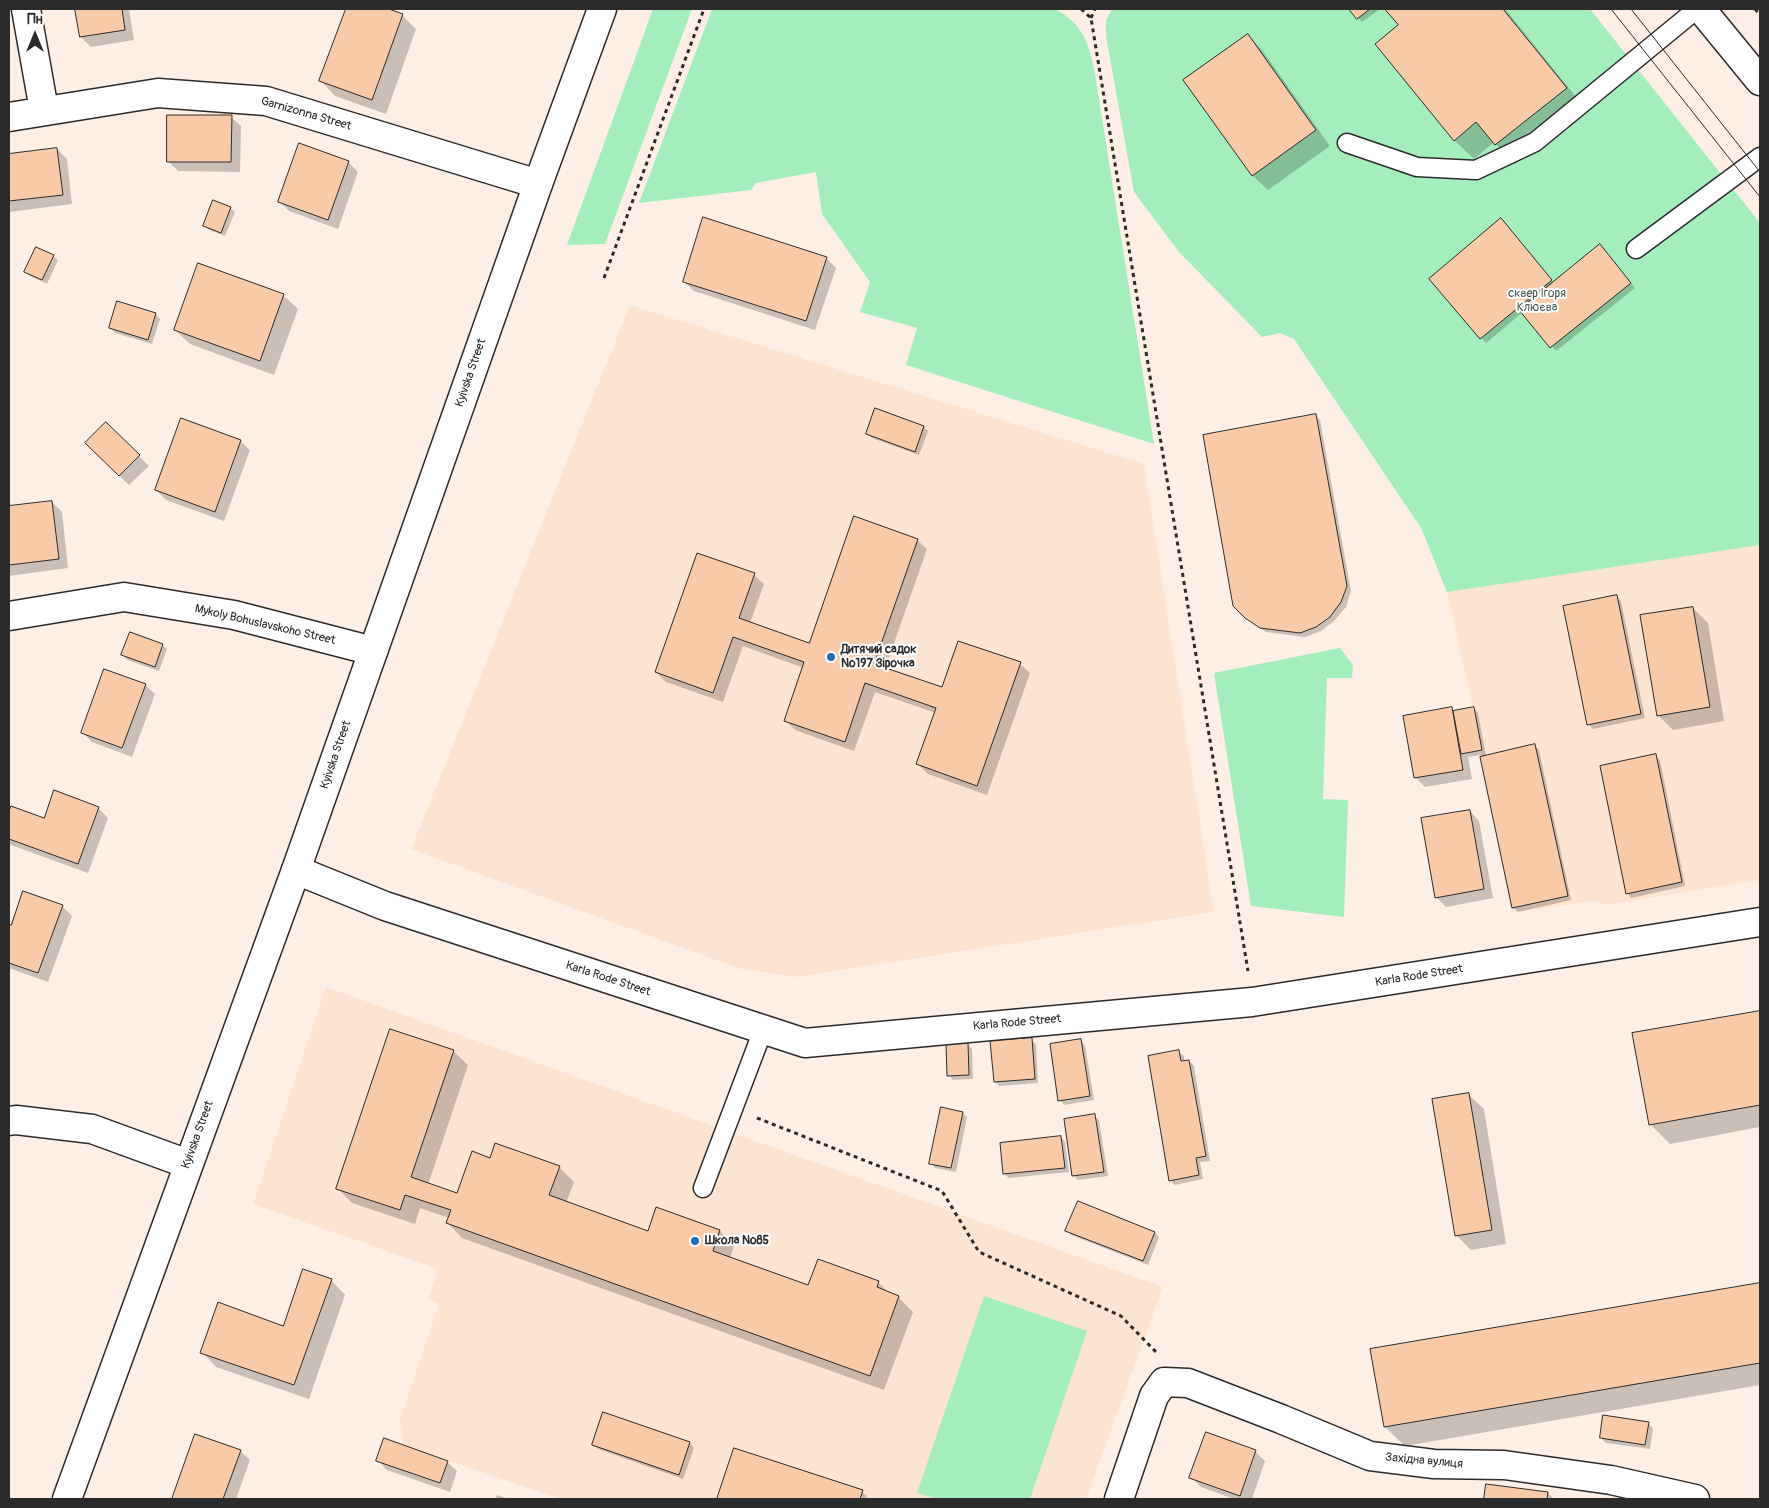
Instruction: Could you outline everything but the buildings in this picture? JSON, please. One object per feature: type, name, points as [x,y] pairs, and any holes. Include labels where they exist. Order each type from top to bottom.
[{"type":"main road","points":[[26,9],[44,110]]},
{"type":"main road","name":"Kyivska Street","points":[[67,1499],[296,870],[538,184],[602,9]]},
{"type":"main road","points":[[1701,9],[1760,81]]},
{"type":"main road","name":"Garnizonna Street","points":[[9,117],[158,93],[266,100],[538,184]]},
{"type":"main road","name":"Mykoly Bohuslavskoho Street","points":[[9,616],[124,597],[234,616],[373,651]]},
{"type":"main road","name":"Karla Rode Street","points":[[296,870],[385,906],[805,1043],[1252,1002],[1760,922]]},
{"type":"main road","points":[[9,1121],[16,1120],[92,1129],[188,1164]]},
{"type":"main road","points":[[1119,1499],[1154,1396],[1176,1382]]},
{"type":"main road","name":"Західна вулиця","points":[[1176,1382],[1281,1419],[1370,1456],[1434,1464],[1504,1465],[1608,1490],[1695,1499]]},
{"type":"lane","points":[[1347,143],[1417,168],[1476,170],[1534,142],[1696,9]]},
{"type":"lane","points":[[1636,249],[1760,156]]},
{"type":"lane","points":[[703,1188],[763,1030]]},
{"type":"path","points":[[604,278],[704,9]]},
{"type":"path","points":[[1081,9],[1091,18]]},
{"type":"path","points":[[1095,9],[1091,18],[1245,942],[1252,1002]]},
{"type":"path","points":[[1755,9],[1760,15]]},
{"type":"path","points":[[733,1108],[942,1191],[979,1252],[1121,1316],[1176,1382]]},
{"type":"shaded area","name":"Дитячий садок №197 Зірочка","points":[[630,305],[1144,464],[1214,912],[796,977],[741,969],[411,849]]},
{"type":"shaded area","points":[[1760,536],[1760,880],[1607,905],[1593,901],[1511,913],[1473,708],[1447,592],[1461,578]]},
{"type":"shaded area","name":"Школа №85","points":[[326,987],[1163,1287],[1086,1499],[561,1499],[403,1445],[400,1419],[439,1304],[428,1299],[438,1269],[253,1204]]},
{"type":"green space","points":[[653,9],[692,9],[605,244],[567,245]]},
{"type":"green space","points":[[712,9],[1055,9],[1071,20],[1086,41],[1094,68],[1154,444],[906,365],[917,328],[860,312],[870,282],[822,214],[816,172],[756,183],[751,190],[639,203]]},
{"type":"green space","name":"сквер Ігоря Клюєва","points":[[1112,9],[1590,9],[1760,223],[1760,545],[1447,592],[1421,528],[1294,339],[1280,333],[1262,337],[1179,252],[1134,192],[1106,36],[1106,20]]},
{"type":"green space","points":[[1340,648],[1353,665],[1352,678],[1327,678],[1323,799],[1348,800],[1344,917],[1251,906],[1214,673]]},
{"type":"green space","points":[[984,1296],[1087,1331],[1030,1499],[937,1499],[917,1493]]},
{"type":"tram line","points":[[1611,9],[1760,197]]},
{"type":"tram line","points":[[1631,9],[1760,172]]},
{"type":"place","name":"Дитячий садок №197 Зірочка","points":[[831,657]]},
{"type":"place","name":"Школа №85","points":[[695,1241]]}]
